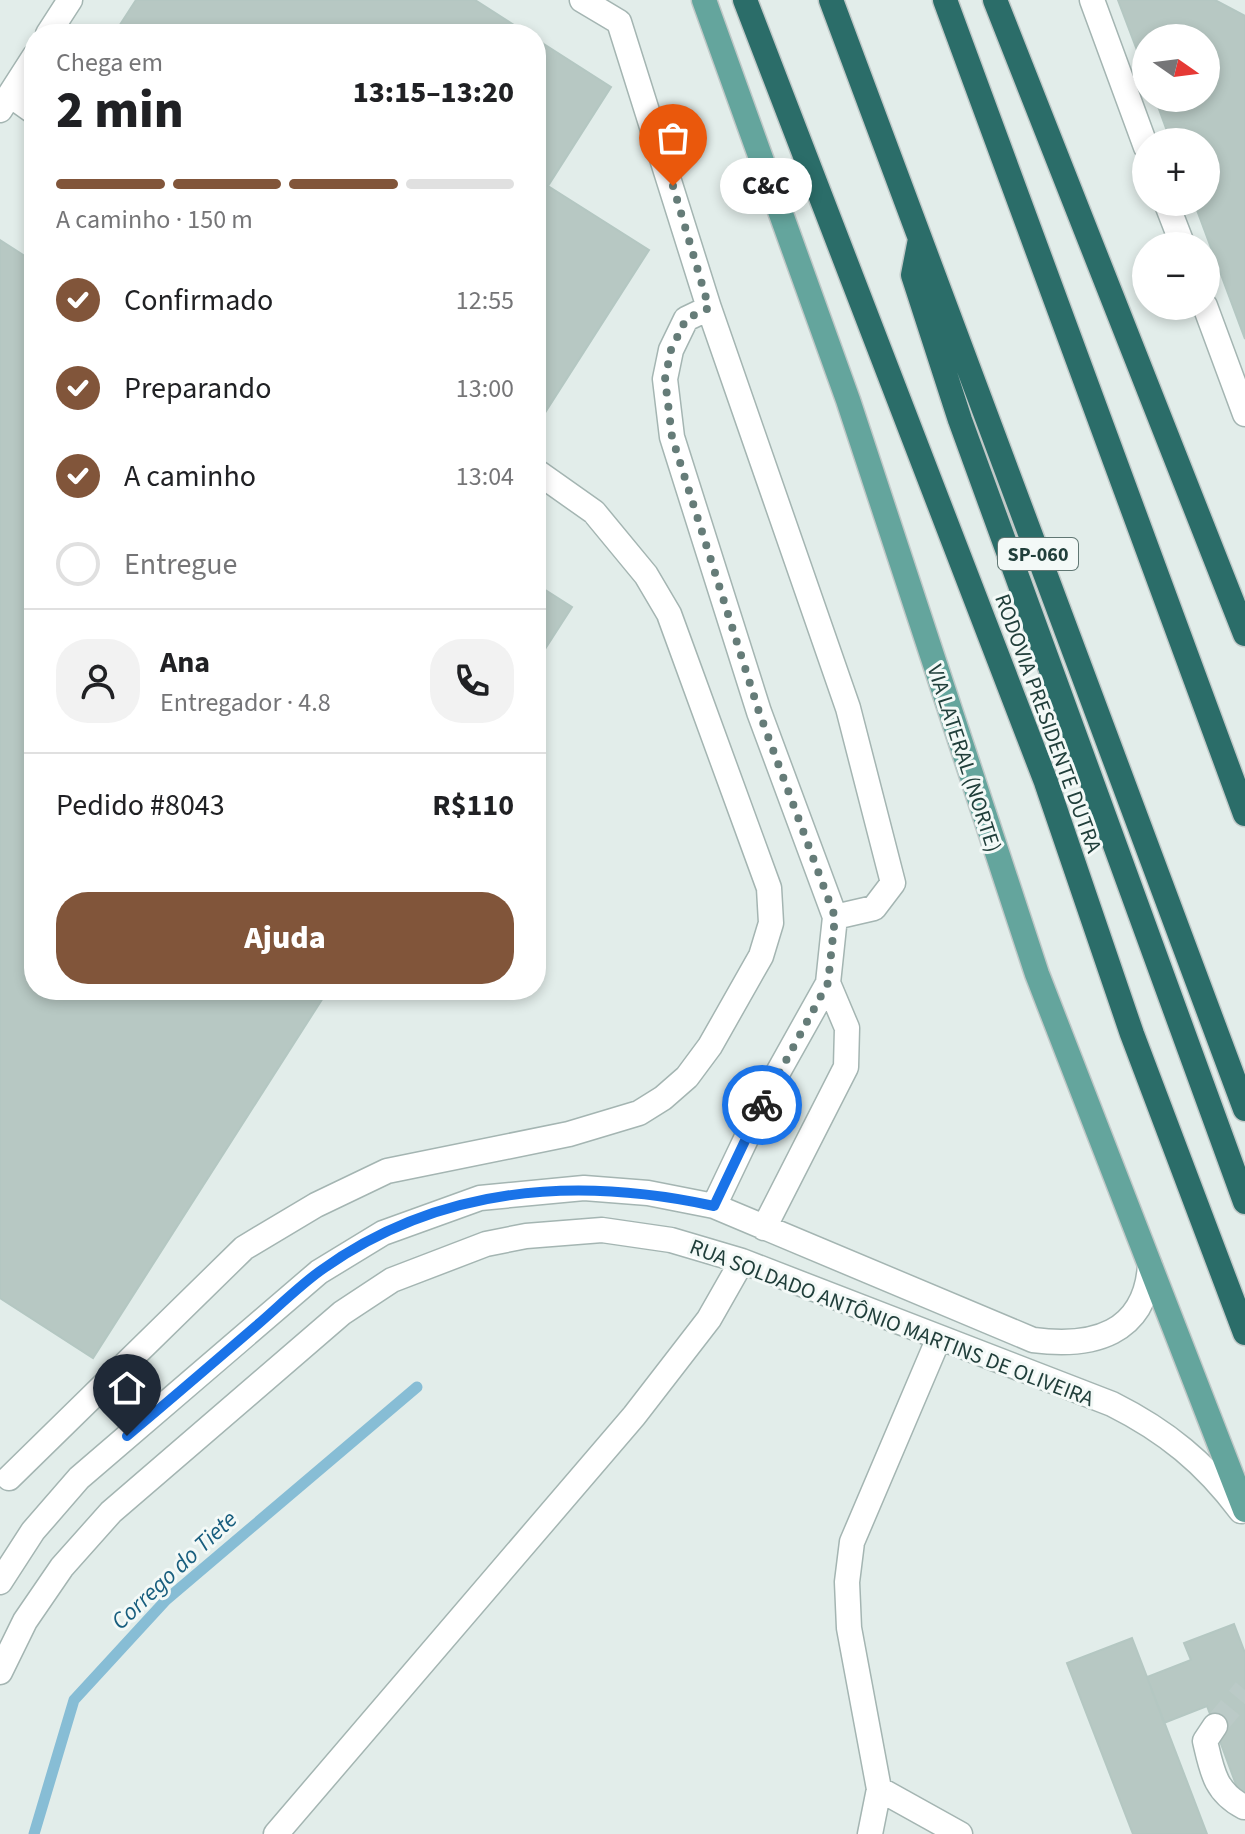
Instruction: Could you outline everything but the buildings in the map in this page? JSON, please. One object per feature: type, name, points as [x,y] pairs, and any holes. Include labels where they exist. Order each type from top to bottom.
[{"type":"highway","name":"RODOVIA PRESIDENTE DUTRA","points":[[745,0],[1046,782],[1132,1034],[1245,1333]]},
{"type":"highway","name":"SP-060","points":[[831,0],[1245,1109]]},
{"type":"highway","points":[[945,0],[1245,814]]},
{"type":"highway","points":[[995,0],[1245,634]]},
{"type":"highway","points":[[920,239],[913,275],[960,420],[1245,1202]]},
{"type":"main road","name":"VIA LATERAL (NORTE)","points":[[704,0],[848,400],[1037,974],[1245,1513]]},
{"type":"street","points":[[54,24],[70,0]]},
{"type":"street","points":[[582,0],[616,11],[709,308],[848,708],[889,857],[893,883],[874,908],[835,917]]},
{"type":"street","points":[[1092,0],[1139,128]]},
{"type":"street","points":[[24,73],[5,102],[24,109]]},
{"type":"street","points":[[709,308],[686,319],[671,350],[665,379],[672,437],[759,712],[835,917],[828,983],[776,1076],[714,1206]]},
{"type":"street","points":[[1210,320],[1245,414]]},
{"type":"street","points":[[9,1478],[244,1248],[316,1205],[387,1171],[569,1134],[639,1113],[663,1098],[687,1077],[710,1046],[761,956],[771,923],[769,888],[669,614],[646,575],[594,512],[546,478]]},
{"type":"street","points":[[764,1228],[846,1067],[847,1028],[828,983]]},
{"type":"street","name":"RUA SOLDADO ANTÔNIO MARTINS DE OLIVEIRA","points":[[0,1582],[33,1531],[79,1478],[319,1272],[383,1233],[480,1198],[562,1188],[648,1193],[714,1206],[1033,1340],[1051,1342],[1095,1339],[1122,1325],[1148,1290],[1150,1266]]},
{"type":"street","name":"RUA SOLDADO ANTÔNIO MARTINS DE OLIVEIRA","points":[[0,1672],[25,1621],[62,1567],[111,1512],[342,1313],[392,1280],[486,1244],[526,1236],[602,1230],[671,1240],[742,1261],[938,1340],[1112,1404],[1154,1425],[1215,1477],[1245,1513]]},
{"type":"street","points":[[276,1834],[634,1416],[709,1319],[742,1261]]},
{"type":"street","points":[[870,1834],[879,1789],[849,1628],[847,1582],[852,1542],[938,1340]]},
{"type":"street","points":[[1215,1726],[1205,1741],[1212,1769],[1225,1797],[1244,1807]]},
{"type":"street","points":[[879,1789],[960,1834]]},
{"type":"waterway","name":"Corrego do Tiete","points":[[34,1834],[74,1700],[166,1600],[417,1387]]},
{"type":"tunnel","points":[[1215,1726],[1245,1690]]},
{"type":"way so far","points":[[673,186],[709,308],[686,319],[671,350],[665,379],[672,437],[759,712],[835,917],[828,983],[762,1105]]},
{"type":"place","name":"C&C","points":[[673,186]]},
{"type":"route","points":[[127,1436],[319,1272],[383,1233],[443,1208],[480,1198],[562,1188],[648,1193],[714,1206],[762,1105]]}]
